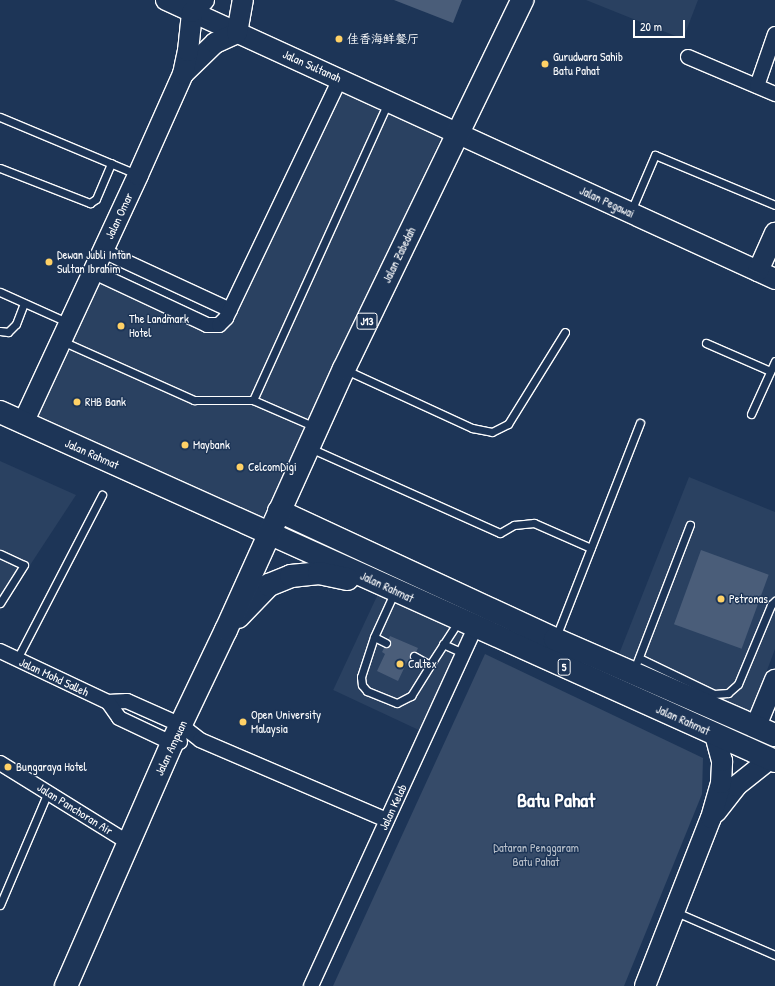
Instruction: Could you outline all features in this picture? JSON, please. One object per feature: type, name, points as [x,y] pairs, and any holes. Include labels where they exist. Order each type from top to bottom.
[{"type":"main road","name":"Jalan Zabedah","points":[[279,511],[344,369],[522,0]]},
{"type":"main road","name":"Jalan Rahmat","points":[[0,412],[467,624],[773,760]]},
{"type":"main road","name":"Jalan Rahmat","points":[[279,511],[555,639],[636,665],[766,730]]},
{"type":"main road","name":"Jalan Ampuan","points":[[66,986],[177,734],[226,630],[279,511]]},
{"type":"main road","points":[[226,630],[269,585],[291,576],[319,573],[395,590]]},
{"type":"street","name":"Jalan Sultanah","points":[[166,0],[198,6],[237,32],[458,133]]},
{"type":"street","points":[[182,74],[215,43],[237,32],[243,0]]},
{"type":"street","points":[[182,74],[198,6]]},
{"type":"street","points":[[757,86],[775,34]]},
{"type":"street","points":[[688,57],[775,94]]},
{"type":"street","name":"Jalan Omar","points":[[23,422],[94,272],[182,74]]},
{"type":"street","points":[[94,272],[207,326],[219,325],[230,310],[340,79]]},
{"type":"street","name":"Jalan Pegawai","points":[[458,133],[766,275],[775,233]]},
{"type":"street","points":[[103,251],[230,310]]},
{"type":"street","name":"Jalan Kelab","points":[[311,986],[463,653],[467,624]]},
{"type":"street","name":"Jalan Mohd Salleh","points":[[0,651],[108,702]]},
{"type":"street","points":[[766,730],[775,680]]},
{"type":"street","points":[[108,702],[127,701],[177,734],[200,740]]},
{"type":"street","points":[[108,702],[119,718],[200,740],[387,820]]},
{"type":"street","points":[[645,986],[711,818],[721,783],[722,761],[715,734]]},
{"type":"street","points":[[711,818],[736,786],[773,760]]},
{"type":"street","name":"Jalan Panchoran Air","points":[[0,763],[48,791],[130,843]]},
{"type":"lane","points":[[253,400],[389,101]]},
{"type":"lane","points":[[0,117],[138,175]]},
{"type":"lane","points":[[630,213],[655,155],[775,205]]},
{"type":"lane","points":[[0,168],[90,203],[96,199],[111,163]]},
{"type":"lane","points":[[0,292],[24,302],[66,332],[194,400],[253,400],[312,438],[500,533],[514,525],[534,523],[591,548]]},
{"type":"lane","points":[[0,332],[8,332],[16,324],[24,302]]},
{"type":"lane","points":[[344,369],[472,428],[492,432],[508,424],[565,332]]},
{"type":"lane","points":[[706,343],[770,371]]},
{"type":"lane","points":[[751,414],[775,361]]},
{"type":"lane","points":[[555,639],[640,423]]},
{"type":"lane","points":[[17,659],[102,495]]},
{"type":"lane","points":[[690,525],[636,665],[714,694],[728,692],[738,684],[771,606],[775,601]]},
{"type":"lane","points":[[0,554],[24,565],[0,603]]},
{"type":"lane","points":[[395,590],[374,637],[361,678],[362,685],[368,691],[397,703],[411,696],[443,644],[467,624]]},
{"type":"lane","points":[[374,637],[386,643]]},
{"type":"lane","points":[[443,644],[463,653]]},
{"type":"lane","points":[[414,656],[430,665]]},
{"type":"lane","points":[[0,905],[48,791]]},
{"type":"lane","points":[[674,911],[775,955]]},
{"type":"shaded area","points":[[586,0],[698,0],[683,39]]},
{"type":"shaded area","points":[[332,84],[442,136],[262,519],[36,417],[105,270],[210,319],[216,319],[223,312]]},
{"type":"shaded area","points":[[0,461],[76,495],[0,611]]},
{"type":"shaded area","points":[[689,477],[775,512],[775,649],[751,713],[619,654]]},
{"type":"shaded area","points":[[378,594],[464,634],[419,730],[333,690]]},
{"type":"green space","name":"Dataran Penggaram Batu Pahat","points":[[485,654],[703,758],[702,794],[624,986],[333,986]]},
{"type":"building","points":[[394,0],[462,0],[453,23]]},
{"type":"building","name":"Petronas","points":[[701,550],[769,575],[742,649],[674,624]]},
{"type":"building","points":[[390,636],[418,648],[411,664],[407,662],[398,681],[377,671],[385,654],[382,652]]},
{"type":"place","name":"佳香海鲜餐厅","points":[[339,39]]},
{"type":"place","name":"Gurudwara Sahib Batu Pahat","points":[[545,64]]},
{"type":"place","name":"Dewan Jubli Intan Sultan Ibrahim","points":[[49,262]]},
{"type":"place","name":"The Landmark Hotel","points":[[121,326]]},
{"type":"place","name":"RHB Bank","points":[[77,402]]},
{"type":"place","name":"Maybank","points":[[185,445]]},
{"type":"place","name":"CelcomDigi","points":[[240,467]]},
{"type":"place","name":"Petronas","points":[[721,599]]},
{"type":"place","name":"Caltex","points":[[400,664]]},
{"type":"place","name":"Open University Malaysia","points":[[243,722]]},
{"type":"place","name":"Bungaraya Hotel","points":[[8,767]]},
{"type":"district","name":"Batu Pahat","points":[[556,799]]}]
